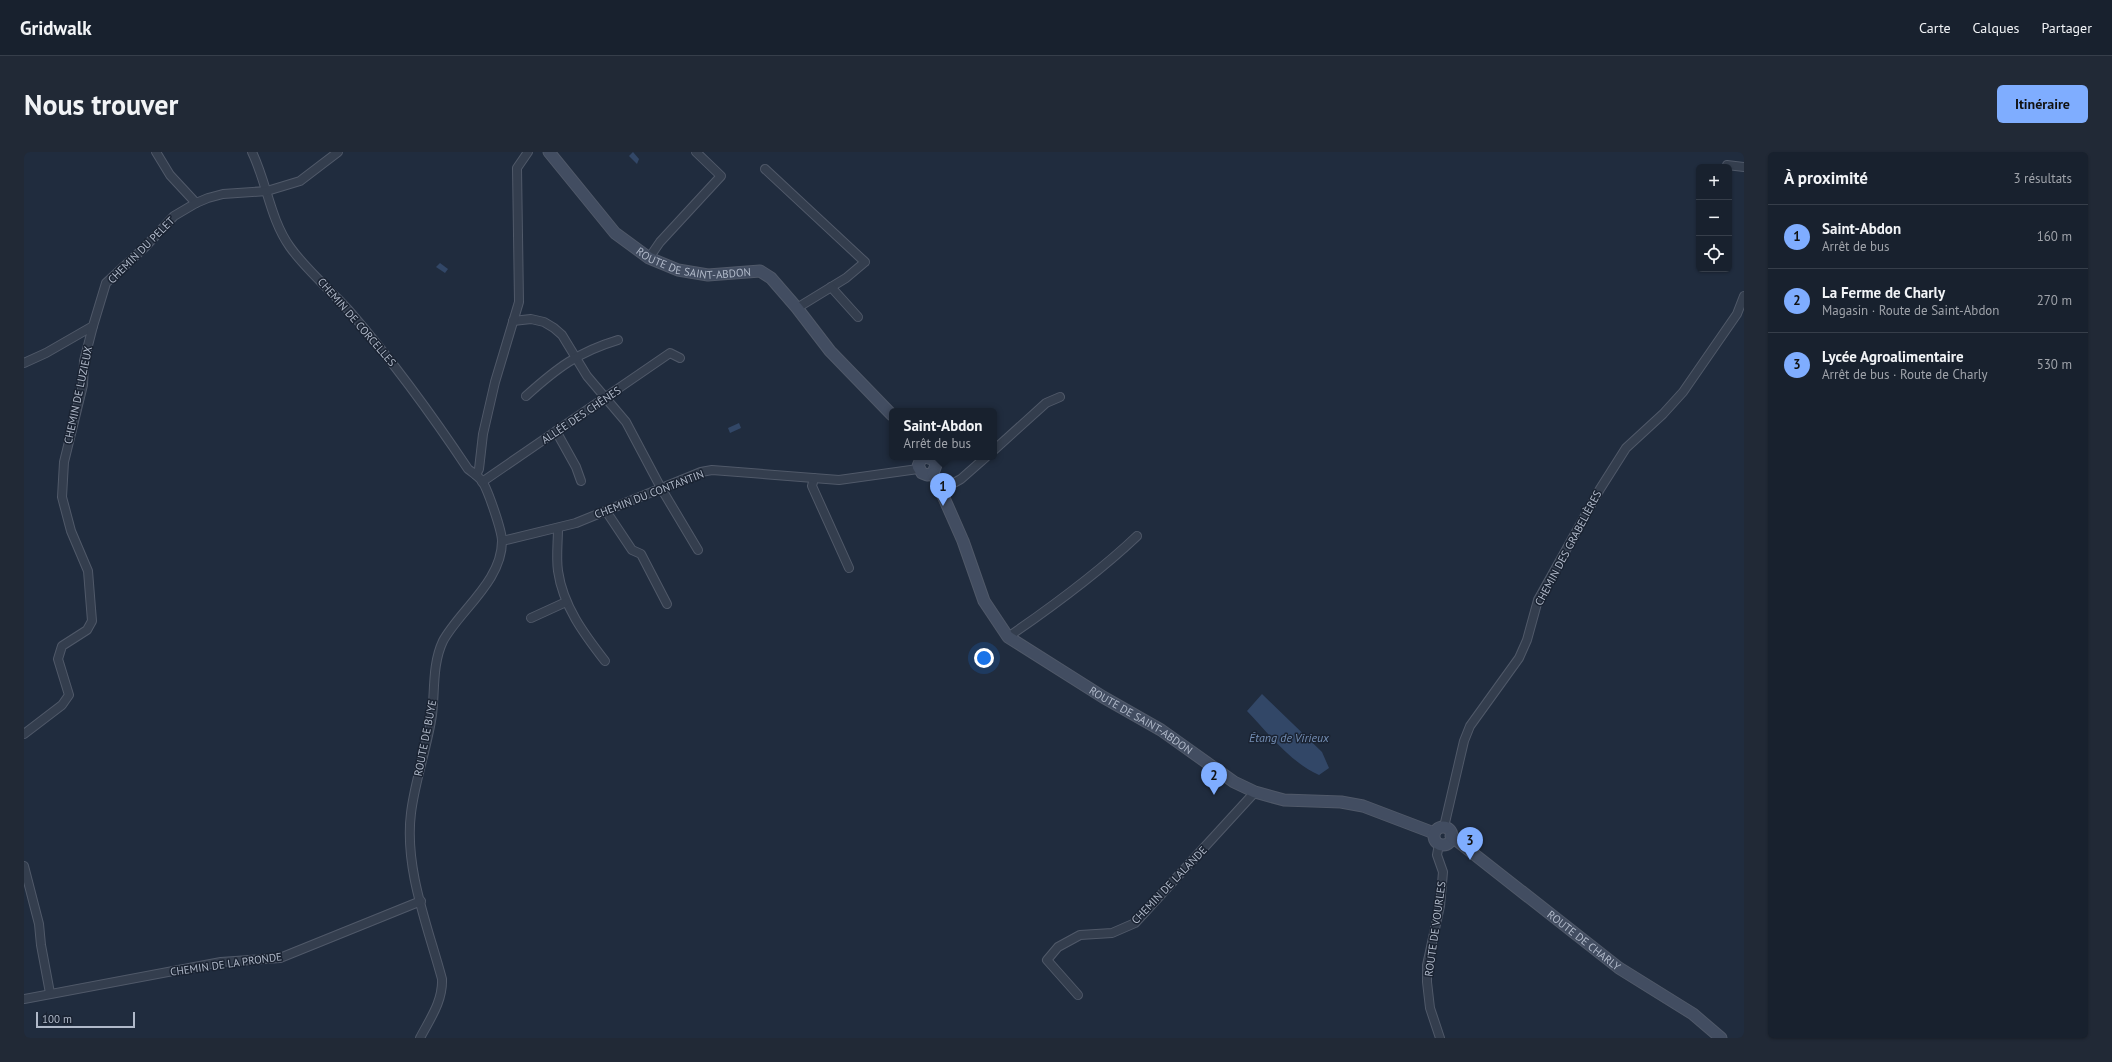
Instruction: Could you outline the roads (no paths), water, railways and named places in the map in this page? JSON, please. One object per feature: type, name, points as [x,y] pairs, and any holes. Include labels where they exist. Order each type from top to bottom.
[{"type":"main road","name":"ROUTE DE SAINT-ABDON","points":[[550,152],[615,233],[649,258],[678,270],[708,275],[760,271],[771,278],[797,308],[830,351],[889,412]]},
{"type":"main road","points":[[920,460],[918,469],[924,475],[933,473],[936,468],[933,460]]},
{"type":"main road","name":"ROUTE DE SAINT-ABDON","points":[[933,473],[964,541],[984,601],[994,619],[1008,637],[1103,697],[1161,730],[1234,782],[1255,792],[1284,800],[1341,802],[1363,806],[1434,833]]},
{"type":"main road","points":[[1444,827],[1449,829],[1452,836],[1447,843],[1439,844],[1435,840],[1434,833],[1437,829],[1444,827]]},
{"type":"main road","name":"ROUTE DE CHARLY","points":[[1452,836],[1619,968],[1693,1014],[1721,1038]]},
{"type":"street","points":[[156,152],[170,175],[196,203]]},
{"type":"street","name":"CHEMIN DE CORCELLES","points":[[252,152],[262,172],[278,226],[290,248],[351,313],[392,362],[468,469],[482,482]]},
{"type":"street","name":"CHEMIN DU PELET","points":[[93,326],[106,283],[146,247],[174,216],[196,203],[223,194],[267,191],[300,181],[338,152]]},
{"type":"street","points":[[476,475],[479,469],[483,434],[495,382],[519,302],[517,168],[528,152]]},
{"type":"street","points":[[649,258],[660,242],[721,176],[696,152]]},
{"type":"street","points":[[1732,166],[1743,169]]},
{"type":"street","points":[[765,169],[865,262],[831,287],[797,308]]},
{"type":"street","points":[[831,287],[858,317]]},
{"type":"street","name":"CHEMIN DES GRABELIÈRES","points":[[1444,827],[1463,746],[1470,726],[1519,658],[1527,640],[1538,600],[1600,489],[1626,448],[1663,414],[1683,392],[1737,314],[1744,296]]},
{"type":"street","points":[[513,320],[544,322],[554,328],[562,336],[575,357],[626,422],[661,488],[698,550]]},
{"type":"street","points":[[24,363],[46,353],[93,326]]},
{"type":"street","name":"CHEMIN DE LUZIEUX","points":[[24,734],[62,705],[69,695],[58,659],[62,646],[87,630],[92,620],[88,571],[71,531],[62,497],[64,462],[83,385],[84,361],[93,326]]},
{"type":"street","points":[[526,396],[548,376],[575,357],[593,348],[618,340]]},
{"type":"street","name":"ALLÉE DES CHÊNES","points":[[482,482],[670,353],[680,358]]},
{"type":"street","points":[[997,447],[1046,403],[1060,397]]},
{"type":"street","points":[[556,431],[576,468],[581,481]]},
{"type":"street","points":[[941,490],[961,479],[983,460]]},
{"type":"street","name":"CHEMIN DU CONTANTIN","points":[[502,541],[576,523],[701,472],[712,470],[838,480],[918,469]]},
{"type":"street","points":[[814,478],[812,486],[849,568]]},
{"type":"street","points":[[482,482],[502,541]]},
{"type":"street","points":[[606,511],[632,550],[641,554],[667,604]]},
{"type":"street","points":[[558,528],[558,571],[566,602],[587,637],[605,661]]},
{"type":"street","points":[[1008,637],[1073,592],[1106,566],[1137,536]]},
{"type":"street","name":"ROUTE DE BUYE","points":[[420,1038],[438,1005],[443,988],[414,871],[410,834],[411,813],[432,716],[435,668],[438,653],[444,640],[489,581],[497,564],[502,541]]},
{"type":"street","points":[[531,618],[566,602]]},
{"type":"street","name":"CHEMIN DE LALANDE","points":[[1078,994],[1047,960],[1058,947],[1080,935],[1112,933],[1135,923],[1255,792]]},
{"type":"street","name":"ROUTE DE VOURLES","points":[[1439,844],[1438,855],[1443,872],[1440,906],[1427,965],[1427,982],[1430,1008],[1440,1038]]},
{"type":"street","points":[[24,866],[39,924],[41,945],[50,993]]},
{"type":"street","name":"CHEMIN DE LA PRONDE","points":[[24,999],[221,962],[280,958],[421,901]]},
{"type":"water","points":[[633,152],[639,159],[637,164],[629,156]]},
{"type":"water","points":[[440,263],[448,269],[445,273],[436,267]]},
{"type":"water","points":[[739,423],[741,428],[730,433],[728,428]]},
{"type":"water","name":"Étang de Virieux","points":[[1262,694],[1322,752],[1329,768],[1319,775],[1298,763],[1247,711]]},
{"type":"place","name":"Saint-Abdon","points":[[943,506]]},
{"type":"place","name":"La Ferme de Charly","points":[[1214,795]]},
{"type":"place","name":"Lycée Agroalimentaire","points":[[1470,860]]}]
